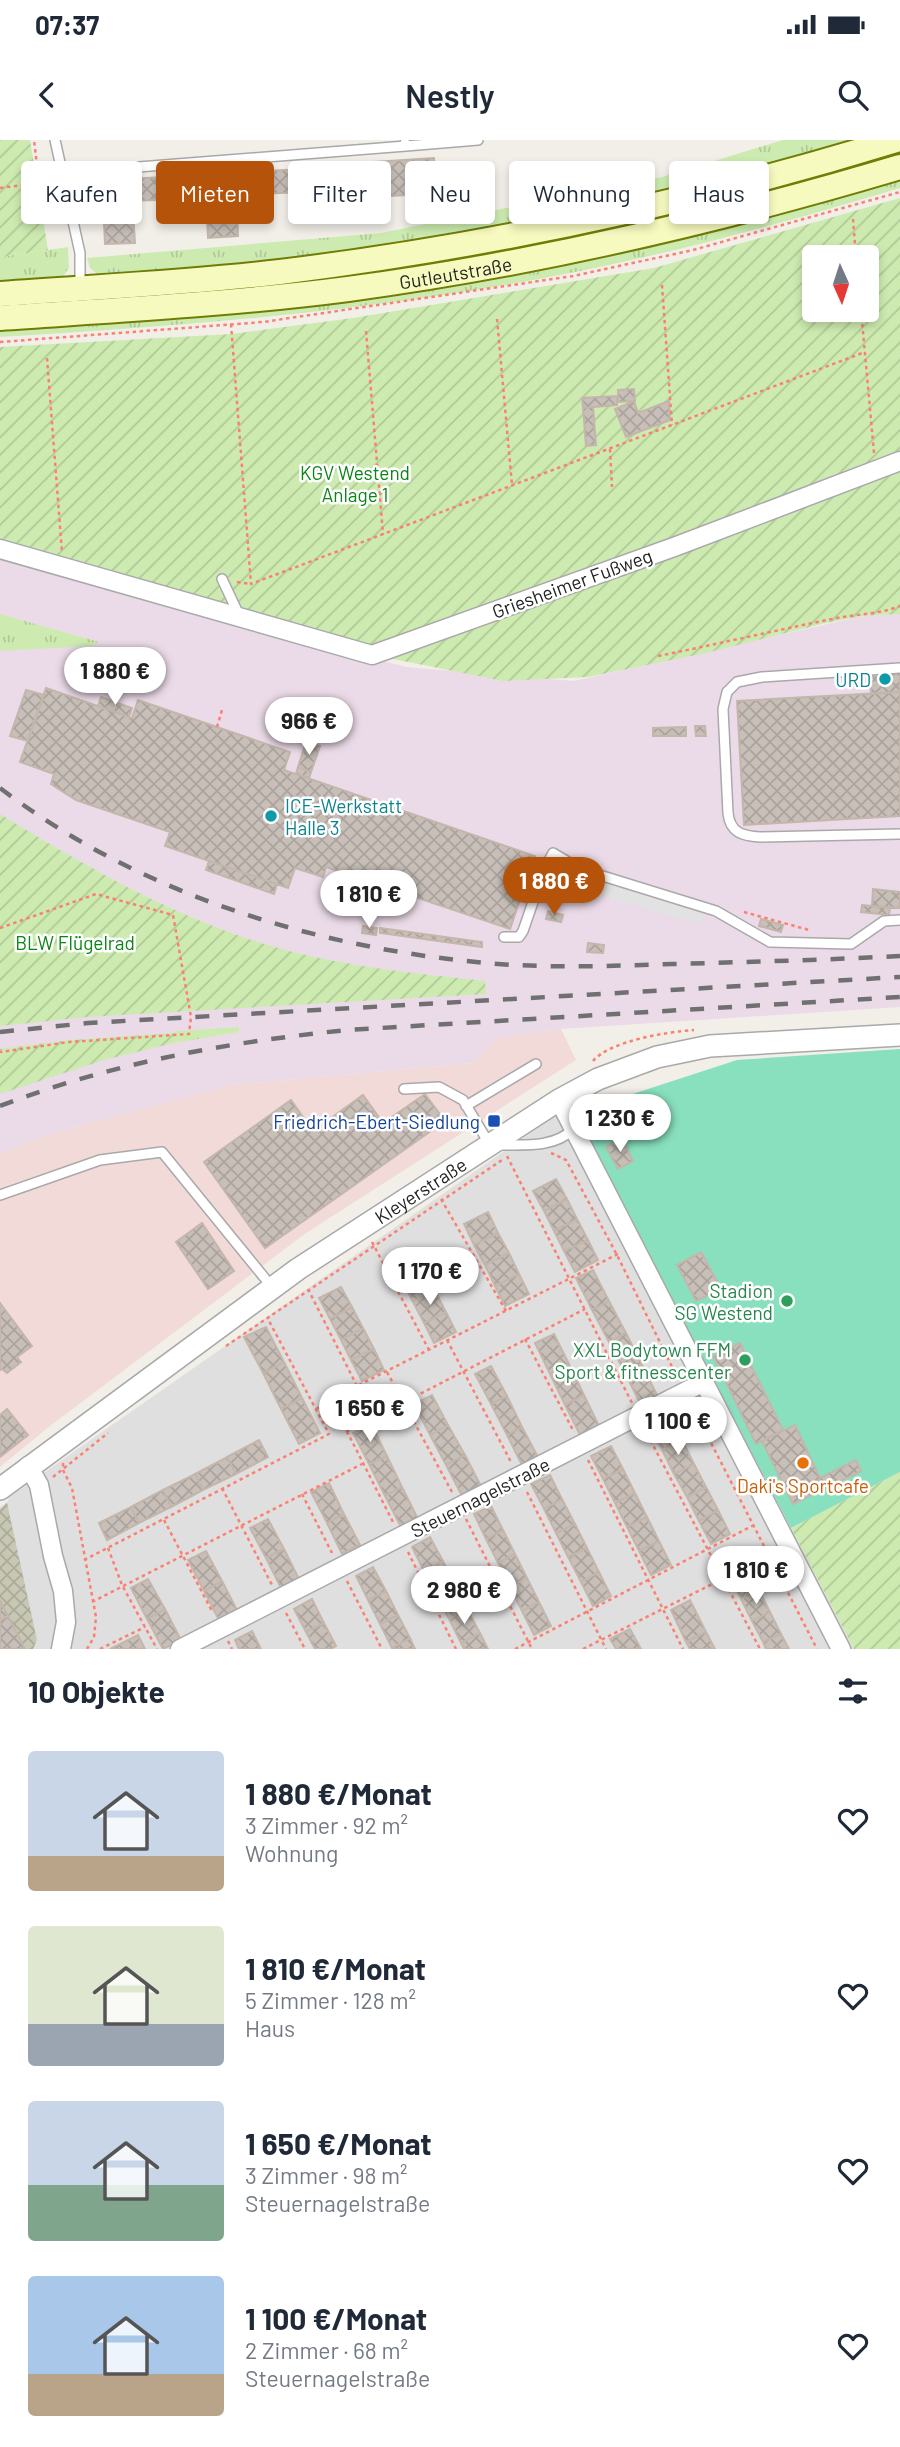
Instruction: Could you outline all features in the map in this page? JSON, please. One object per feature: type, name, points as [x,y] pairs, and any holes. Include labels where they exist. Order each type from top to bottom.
[{"type":"main road","name":"Gutleutstraße","points":[[0,294],[74,296],[279,272],[509,237],[664,205],[896,140]]},
{"type":"main road","name":"Gutleutstraße","points":[[0,318],[229,303],[349,289],[457,272],[577,251],[692,225],[900,167]]},
{"type":"street","name":"Griesheimer Fußweg","points":[[0,548],[372,654],[674,547],[900,461]]},
{"type":"street","name":"Kleyerstraße","points":[[0,1489],[298,1269],[364,1226],[437,1192],[490,1144],[559,1100],[598,1079],[657,1056],[710,1046],[900,1035]]},
{"type":"street","points":[[559,1100],[841,1649]]},
{"type":"street","name":"Steuernagelstraße","points":[[180,1649],[704,1382]]},
{"type":"street","points":[[28,1466],[39,1485],[63,1591],[66,1622],[61,1649]]},
{"type":"lane","points":[[55,140],[59,161]]},
{"type":"lane","points":[[142,166],[405,143],[478,140]]},
{"type":"lane","points":[[0,310],[74,296],[81,271],[73,224]]},
{"type":"lane","points":[[222,579],[240,617]]},
{"type":"lane","points":[[900,668],[762,677],[737,682],[727,692],[723,715],[729,820],[735,831],[746,836],[768,837],[900,834]]},
{"type":"lane","points":[[504,937],[519,937],[523,931],[544,870],[553,853],[580,869],[716,911],[770,942],[851,944],[884,921],[900,920]]},
{"type":"lane","points":[[466,1106],[536,1064]]},
{"type":"lane","points":[[404,1089],[439,1087],[463,1100],[490,1144],[549,1143],[564,1139],[574,1127]]},
{"type":"lane","points":[[0,1195],[100,1160],[162,1152],[272,1287]]},
{"type":"path","points":[[0,188],[39,183],[34,140]]},
{"type":"path","points":[[853,219],[855,245]]},
{"type":"path","points":[[663,285],[673,425]]},
{"type":"path","points":[[497,319],[512,485]]},
{"type":"path","points":[[862,322],[875,471]]},
{"type":"path","points":[[231,324],[251,584],[864,352]]},
{"type":"path","points":[[366,331],[383,534]]},
{"type":"path","points":[[47,358],[63,566]]},
{"type":"path","points":[[610,449],[611,487]]},
{"type":"path","points":[[658,656],[900,606]]},
{"type":"path","points":[[217,727],[222,710]]},
{"type":"path","points":[[0,928],[96,894],[173,915],[191,1026],[189,1034],[69,1042],[0,1052]]},
{"type":"path","points":[[740,911],[823,934],[832,944]]},
{"type":"path","points":[[548,1151],[566,1160],[679,1377],[674,1390],[679,1405],[692,1406],[817,1649]]},
{"type":"path","points":[[224,1348],[375,1247],[437,1192],[517,1152]]},
{"type":"path","points":[[437,1192],[506,1311]]},
{"type":"path","points":[[364,1226],[429,1350]]},
{"type":"path","points":[[316,1409],[447,1340],[635,1247]]},
{"type":"path","points":[[298,1269],[357,1386]]},
{"type":"path","points":[[346,1432],[585,1309]]},
{"type":"path","points":[[84,1560],[329,1434],[267,1317]]},
{"type":"path","points":[[525,1339],[683,1649]]},
{"type":"path","points":[[447,1340],[520,1477],[606,1649]]},
{"type":"path","points":[[39,1485],[63,1470],[116,1426]]},
{"type":"path","points":[[64,1440],[63,1470],[72,1488],[96,1617],[94,1637],[87,1649]]},
{"type":"path","points":[[92,1602],[362,1464]]},
{"type":"path","points":[[222,1488],[305,1649]]},
{"type":"path","points":[[164,1520],[232,1649]]},
{"type":"path","points":[[515,1649],[754,1524]]},
{"type":"path","points":[[583,1649],[788,1546]]},
{"type":"path","points":[[108,1548],[122,1585],[157,1649]]},
{"type":"path","points":[[100,1649],[145,1627]]},
{"type":"shaded area","points":[[0,553],[70,576],[406,667],[574,681],[863,616],[900,614],[900,1007],[561,1029],[496,1039],[473,1063],[231,1085],[43,1136],[0,1154]]},
{"type":"shaded area","points":[[574,873],[704,914],[701,924],[612,899],[571,883]]},
{"type":"shaded area","points":[[561,1029],[576,1060],[306,1233],[50,1426],[0,1467],[0,1154],[43,1136],[231,1085],[473,1063],[495,1039]]},
{"type":"shaded area","points":[[573,1103],[584,1130],[854,1649],[0,1649],[0,1507],[9,1497]]},
{"type":"shaded area","points":[[7,1503],[37,1640],[33,1649],[0,1649],[0,1509]]},
{"type":"green space","points":[[0,140],[30,140],[33,161],[21,161],[21,224],[44,224],[48,250],[0,257]]},
{"type":"green space","points":[[783,140],[866,140],[769,166],[769,161],[714,161]]},
{"type":"green space","points":[[669,175],[669,192],[655,196],[655,178]]},
{"type":"green space","points":[[900,176],[900,188],[755,230],[534,280],[306,313],[0,337],[0,328],[165,318],[669,221],[669,224],[769,224],[769,201]]},
{"type":"green space","name":"KGV Westend Anlage 1","points":[[900,198],[900,456],[377,647],[382,662],[0,553],[0,347],[232,334],[353,318],[654,268]]},
{"type":"green space","points":[[509,207],[509,224],[522,224],[267,266],[98,275],[90,268],[87,258],[381,233],[426,224],[495,224],[495,210]]},
{"type":"green space","points":[[68,247],[69,268],[61,279],[0,286],[0,257]]},
{"type":"green space","points":[[900,465],[900,614],[863,616],[826,623],[706,653],[588,677],[503,681],[383,657]]},
{"type":"green space","points":[[0,614],[99,642],[91,646],[0,651]]},
{"type":"green space","name":"BLW Flügelrad","points":[[0,814],[102,874],[174,909],[247,939],[335,961],[485,981],[486,994],[87,1017],[0,1026]]},
{"type":"green space","points":[[239,1027],[239,1032],[174,1043],[173,1033],[176,1031]]},
{"type":"green space","points":[[173,1033],[174,1043],[104,1060],[0,1094],[0,1049],[70,1040]]},
{"type":"green space","name":"Stadion SG Westend","points":[[900,1049],[900,1472],[791,1528],[584,1130],[602,1104],[737,1060]]},
{"type":"green space","points":[[900,1472],[900,1649],[854,1649],[791,1528]]},
{"type":"building","points":[[434,158],[434,161],[405,161],[405,195],[391,196],[391,161],[388,161]]},
{"type":"building","points":[[288,170],[288,193],[274,193],[274,171]]},
{"type":"building","points":[[156,177],[156,200],[142,200],[142,178]]},
{"type":"building","points":[[104,224],[134,224],[135,243],[105,244]]},
{"type":"building","points":[[207,224],[238,224],[238,236],[208,238]]},
{"type":"building","points":[[634,389],[635,401],[618,402],[618,390]]},
{"type":"building","points":[[617,396],[617,405],[583,408],[582,398]]},
{"type":"building","points":[[634,401],[638,413],[669,401],[670,420],[626,437],[615,409]]},
{"type":"building","points":[[593,407],[596,445],[586,446],[583,408]]},
{"type":"building","name":"URD","points":[[900,671],[900,692],[871,694],[870,673]]},
{"type":"building","name":"ICE-Werkstatt Halle 3","points":[[46,688],[132,718],[138,700],[290,752],[284,770],[535,856],[510,929],[326,867],[323,877],[295,868],[288,888],[165,846],[170,832],[76,800],[51,784],[54,774],[20,762]]},
{"type":"building","points":[[26,690],[44,695],[28,741],[10,736]]},
{"type":"building","points":[[900,692],[900,816],[744,825],[737,701]]},
{"type":"building","points":[[101,697],[132,708],[129,717],[98,706]]},
{"type":"building","points":[[695,726],[705,726],[706,736],[696,736]]},
{"type":"building","points":[[686,727],[686,736],[653,736],[653,728]]},
{"type":"building","points":[[306,742],[320,746],[311,772],[298,767]]},
{"type":"building","points":[[298,767],[311,772],[309,778],[296,774]]},
{"type":"building","points":[[209,861],[277,884],[274,894],[206,870]]},
{"type":"building","points":[[873,889],[900,892],[900,908],[872,906]]},
{"type":"building","points":[[862,905],[890,908],[889,915],[861,912]]},
{"type":"building","points":[[548,911],[563,915],[561,922],[546,919]]},
{"type":"building","points":[[761,919],[783,925],[781,932],[759,926]]},
{"type":"building","points":[[363,926],[377,928],[376,935],[362,933]]},
{"type":"building","points":[[380,928],[482,942],[482,947],[380,933]]},
{"type":"building","points":[[588,943],[604,945],[603,953],[587,952]]},
{"type":"building","points":[[425,1094],[445,1121],[265,1248],[204,1162],[291,1100],[313,1131],[363,1095],[383,1123]]},
{"type":"building","points":[[622,1139],[633,1161],[618,1169],[606,1147]]},
{"type":"building","points":[[556,1179],[567,1199],[544,1211],[533,1191]]},
{"type":"building","points":[[567,1199],[577,1219],[554,1231],[544,1211]]},
{"type":"building","points":[[488,1212],[498,1233],[474,1245],[464,1224]]},
{"type":"building","points":[[577,1219],[588,1240],[564,1251],[554,1231]]},
{"type":"building","points":[[202,1223],[234,1271],[208,1289],[176,1242]]},
{"type":"building","points":[[498,1233],[509,1253],[485,1265],[474,1245]]},
{"type":"building","points":[[588,1240],[598,1260],[575,1272],[564,1251]]},
{"type":"building","points":[[415,1250],[425,1271],[403,1282],[393,1261]]},
{"type":"building","points":[[701,1252],[721,1289],[696,1301],[677,1265]]},
{"type":"building","points":[[509,1253],[519,1274],[495,1286],[485,1265]]},
{"type":"building","points":[[593,1270],[609,1301],[592,1310],[576,1278]]},
{"type":"building","points":[[425,1271],[435,1291],[413,1302],[403,1282]]},
{"type":"building","points":[[519,1274],[529,1294],[505,1306],[495,1286]]},
{"type":"building","points":[[341,1287],[352,1307],[330,1319],[319,1298]]},
{"type":"building","points":[[435,1291],[446,1312],[424,1323],[413,1302]]},
{"type":"building","points":[[609,1301],[626,1333],[609,1342],[592,1310]]},
{"type":"building","points":[[0,1303],[32,1346],[17,1357],[21,1362],[7,1373],[0,1370]]},
{"type":"building","points":[[352,1307],[363,1328],[341,1340],[330,1319]]},
{"type":"building","points":[[446,1312],[456,1332],[434,1343],[424,1323]]},
{"type":"building","points":[[266,1327],[284,1362],[263,1373],[244,1337]]},
{"type":"building","points":[[363,1328],[374,1349],[351,1360],[341,1340]]},
{"type":"building","points":[[626,1333],[642,1365],[625,1373],[609,1342]]},
{"type":"building","points":[[554,1334],[569,1364],[550,1374],[535,1343]]},
{"type":"building","points":[[740,1343],[783,1430],[756,1444],[713,1356]]},
{"type":"building","points":[[374,1349],[384,1370],[362,1381],[351,1360]]},
{"type":"building","points":[[284,1362],[302,1398],[281,1409],[263,1373]]},
{"type":"building","points":[[569,1364],[584,1395],[565,1405],[550,1374]]},
{"type":"building","points":[[642,1365],[658,1397],[641,1405],[625,1373]]},
{"type":"building","points":[[491,1366],[507,1396],[491,1404],[475,1374]]},
{"type":"building","points":[[432,1395],[448,1425],[430,1435],[414,1404]]},
{"type":"building","points":[[584,1395],[599,1426],[580,1435],[565,1405]]},
{"type":"building","points":[[507,1396],[522,1427],[507,1435],[491,1404]]},
{"type":"building","points":[[302,1398],[320,1433],[299,1444],[281,1409]]},
{"type":"building","points":[[7,1409],[28,1435],[0,1457],[0,1415]]},
{"type":"building","points":[[670,1416],[682,1440],[662,1450],[650,1427]]},
{"type":"building","points":[[371,1424],[387,1456],[369,1464],[353,1433]]},
{"type":"building","points":[[448,1425],[465,1455],[446,1465],[430,1435]]},
{"type":"building","points":[[795,1425],[820,1478],[856,1460],[861,1471],[793,1504],[762,1441]]},
{"type":"building","points":[[522,1427],[538,1457],[522,1465],[507,1435]]},
{"type":"building","points":[[259,1440],[268,1457],[236,1474],[227,1457]]},
{"type":"building","points":[[682,1440],[694,1464],[674,1474],[662,1450]]},
{"type":"building","points":[[611,1446],[623,1469],[603,1479],[591,1456]]},
{"type":"building","points":[[465,1455],[481,1486],[462,1496],[446,1465]]},
{"type":"building","points":[[387,1456],[402,1487],[385,1496],[369,1464]]},
{"type":"building","points":[[227,1457],[236,1474],[203,1490],[195,1474]]},
{"type":"building","points":[[694,1464],[706,1487],[687,1497],[674,1474]]},
{"type":"building","points":[[623,1469],[635,1493],[615,1503],[603,1479]]},
{"type":"building","points":[[195,1474],[203,1490],[171,1507],[163,1490]]},
{"type":"building","points":[[550,1475],[562,1499],[544,1509],[531,1484]]},
{"type":"building","points":[[329,1483],[344,1514],[327,1523],[311,1492]]},
{"type":"building","points":[[402,1487],[418,1519],[401,1527],[385,1496]]},
{"type":"building","points":[[706,1487],[718,1510],[699,1521],[687,1497]]},
{"type":"building","points":[[163,1490],[171,1507],[139,1523],[131,1507]]},
{"type":"building","points":[[635,1493],[647,1517],[627,1527],[615,1503]]},
{"type":"building","points":[[562,1499],[575,1524],[556,1533],[544,1509]]},
{"type":"building","points":[[491,1506],[503,1530],[486,1539],[474,1514]]},
{"type":"building","points":[[131,1507],[139,1523],[107,1540],[99,1523]]},
{"type":"building","points":[[718,1510],[730,1534],[711,1544],[699,1521]]},
{"type":"building","points":[[344,1514],[360,1545],[342,1554],[327,1523]]},
{"type":"building","points":[[647,1517],[659,1541],[639,1551],[627,1527]]},
{"type":"building","points":[[268,1519],[284,1549],[266,1558],[250,1528]]},
{"type":"building","points":[[575,1524],[587,1548],[568,1557],[556,1533]]},
{"type":"building","points":[[503,1530],[515,1554],[498,1563],[486,1539]]},
{"type":"building","points":[[430,1537],[443,1561],[424,1571],[412,1547]]},
{"type":"building","points":[[659,1541],[671,1565],[651,1575],[639,1551]]},
{"type":"building","points":[[587,1548],[599,1572],[581,1582],[568,1557]]},
{"type":"building","points":[[284,1549],[299,1579],[281,1588],[266,1558]]},
{"type":"building","points":[[206,1551],[222,1581],[204,1591],[188,1560]]},
{"type":"building","points":[[515,1554],[527,1578],[510,1587],[498,1563]]},
{"type":"building","points":[[443,1561],[455,1585],[436,1595],[424,1571]]},
{"type":"building","points":[[373,1567],[386,1591],[368,1600],[356,1576]]},
{"type":"building","points":[[748,1569],[759,1590],[741,1599],[730,1577]]},
{"type":"building","points":[[599,1572],[611,1596],[593,1606],[581,1582]]},
{"type":"building","points":[[527,1578],[539,1602],[522,1611],[510,1587]]},
{"type":"building","points":[[148,1579],[165,1609],[147,1619],[131,1588]]},
{"type":"building","points":[[222,1581],[238,1612],[220,1622],[204,1591]]},
{"type":"building","points":[[455,1585],[467,1609],[449,1619],[436,1595]]},
{"type":"building","points":[[759,1590],[770,1612],[752,1621],[741,1599]]},
{"type":"building","points":[[386,1591],[398,1615],[380,1624],[368,1600]]},
{"type":"building","points":[[312,1599],[324,1623],[306,1632],[294,1609]]},
{"type":"building","points":[[0,1600],[8,1616],[0,1620]]},
{"type":"building","points":[[690,1600],[706,1632],[686,1642],[671,1610]]},
{"type":"building","points":[[539,1602],[551,1626],[534,1635],[522,1611]]},
{"type":"building","points":[[165,1609],[181,1640],[163,1649],[147,1619]]},
{"type":"building","points":[[467,1609],[480,1633],[461,1643],[449,1619]]},
{"type":"building","points":[[770,1612],[781,1634],[763,1642],[752,1621]]},
{"type":"building","points":[[398,1615],[410,1638],[392,1648],[380,1624]]},
{"type":"building","points":[[8,1616],[25,1649],[0,1649],[0,1620]]},
{"type":"building","points":[[324,1623],[336,1646],[331,1649],[315,1649],[306,1632]]},
{"type":"building","points":[[630,1629],[641,1649],[616,1649],[610,1639]]},
{"type":"building","points":[[252,1631],[261,1649],[239,1649],[235,1640]]},
{"type":"building","points":[[706,1632],[715,1649],[690,1649],[686,1642]]},
{"type":"building","points":[[480,1633],[488,1649],[464,1649],[461,1643]]},
{"type":"building","points":[[781,1634],[789,1649],[766,1649],[763,1642]]},
{"type":"building","points":[[138,1635],[145,1649],[110,1649]]},
{"type":"building","points":[[410,1638],[415,1649],[392,1648]]},
{"type":"railway","points":[[0,788],[55,826],[113,859],[174,887],[236,911],[301,931],[366,946],[432,957],[541,966],[900,956]]},
{"type":"railway","points":[[0,1032],[88,1023],[900,977]]},
{"type":"railway","points":[[0,1106],[128,1066],[214,1048],[303,1035],[347,1030],[900,997]]},
{"type":"place","name":"URD","points":[[885,679]]},
{"type":"place","name":"ICE-Werkstatt Halle 3","points":[[271,816]]},
{"type":"place","name":"Friedrich-Ebert-Siedlung","points":[[494,1121]]},
{"type":"place","name":"Stadion SG Westend","points":[[787,1301]]},
{"type":"place","name":"XXL Bodytown FFM Sport & fitnesscenter","points":[[745,1360]]},
{"type":"place","name":"Daki's Sportcafe","points":[[803,1463]]}]
